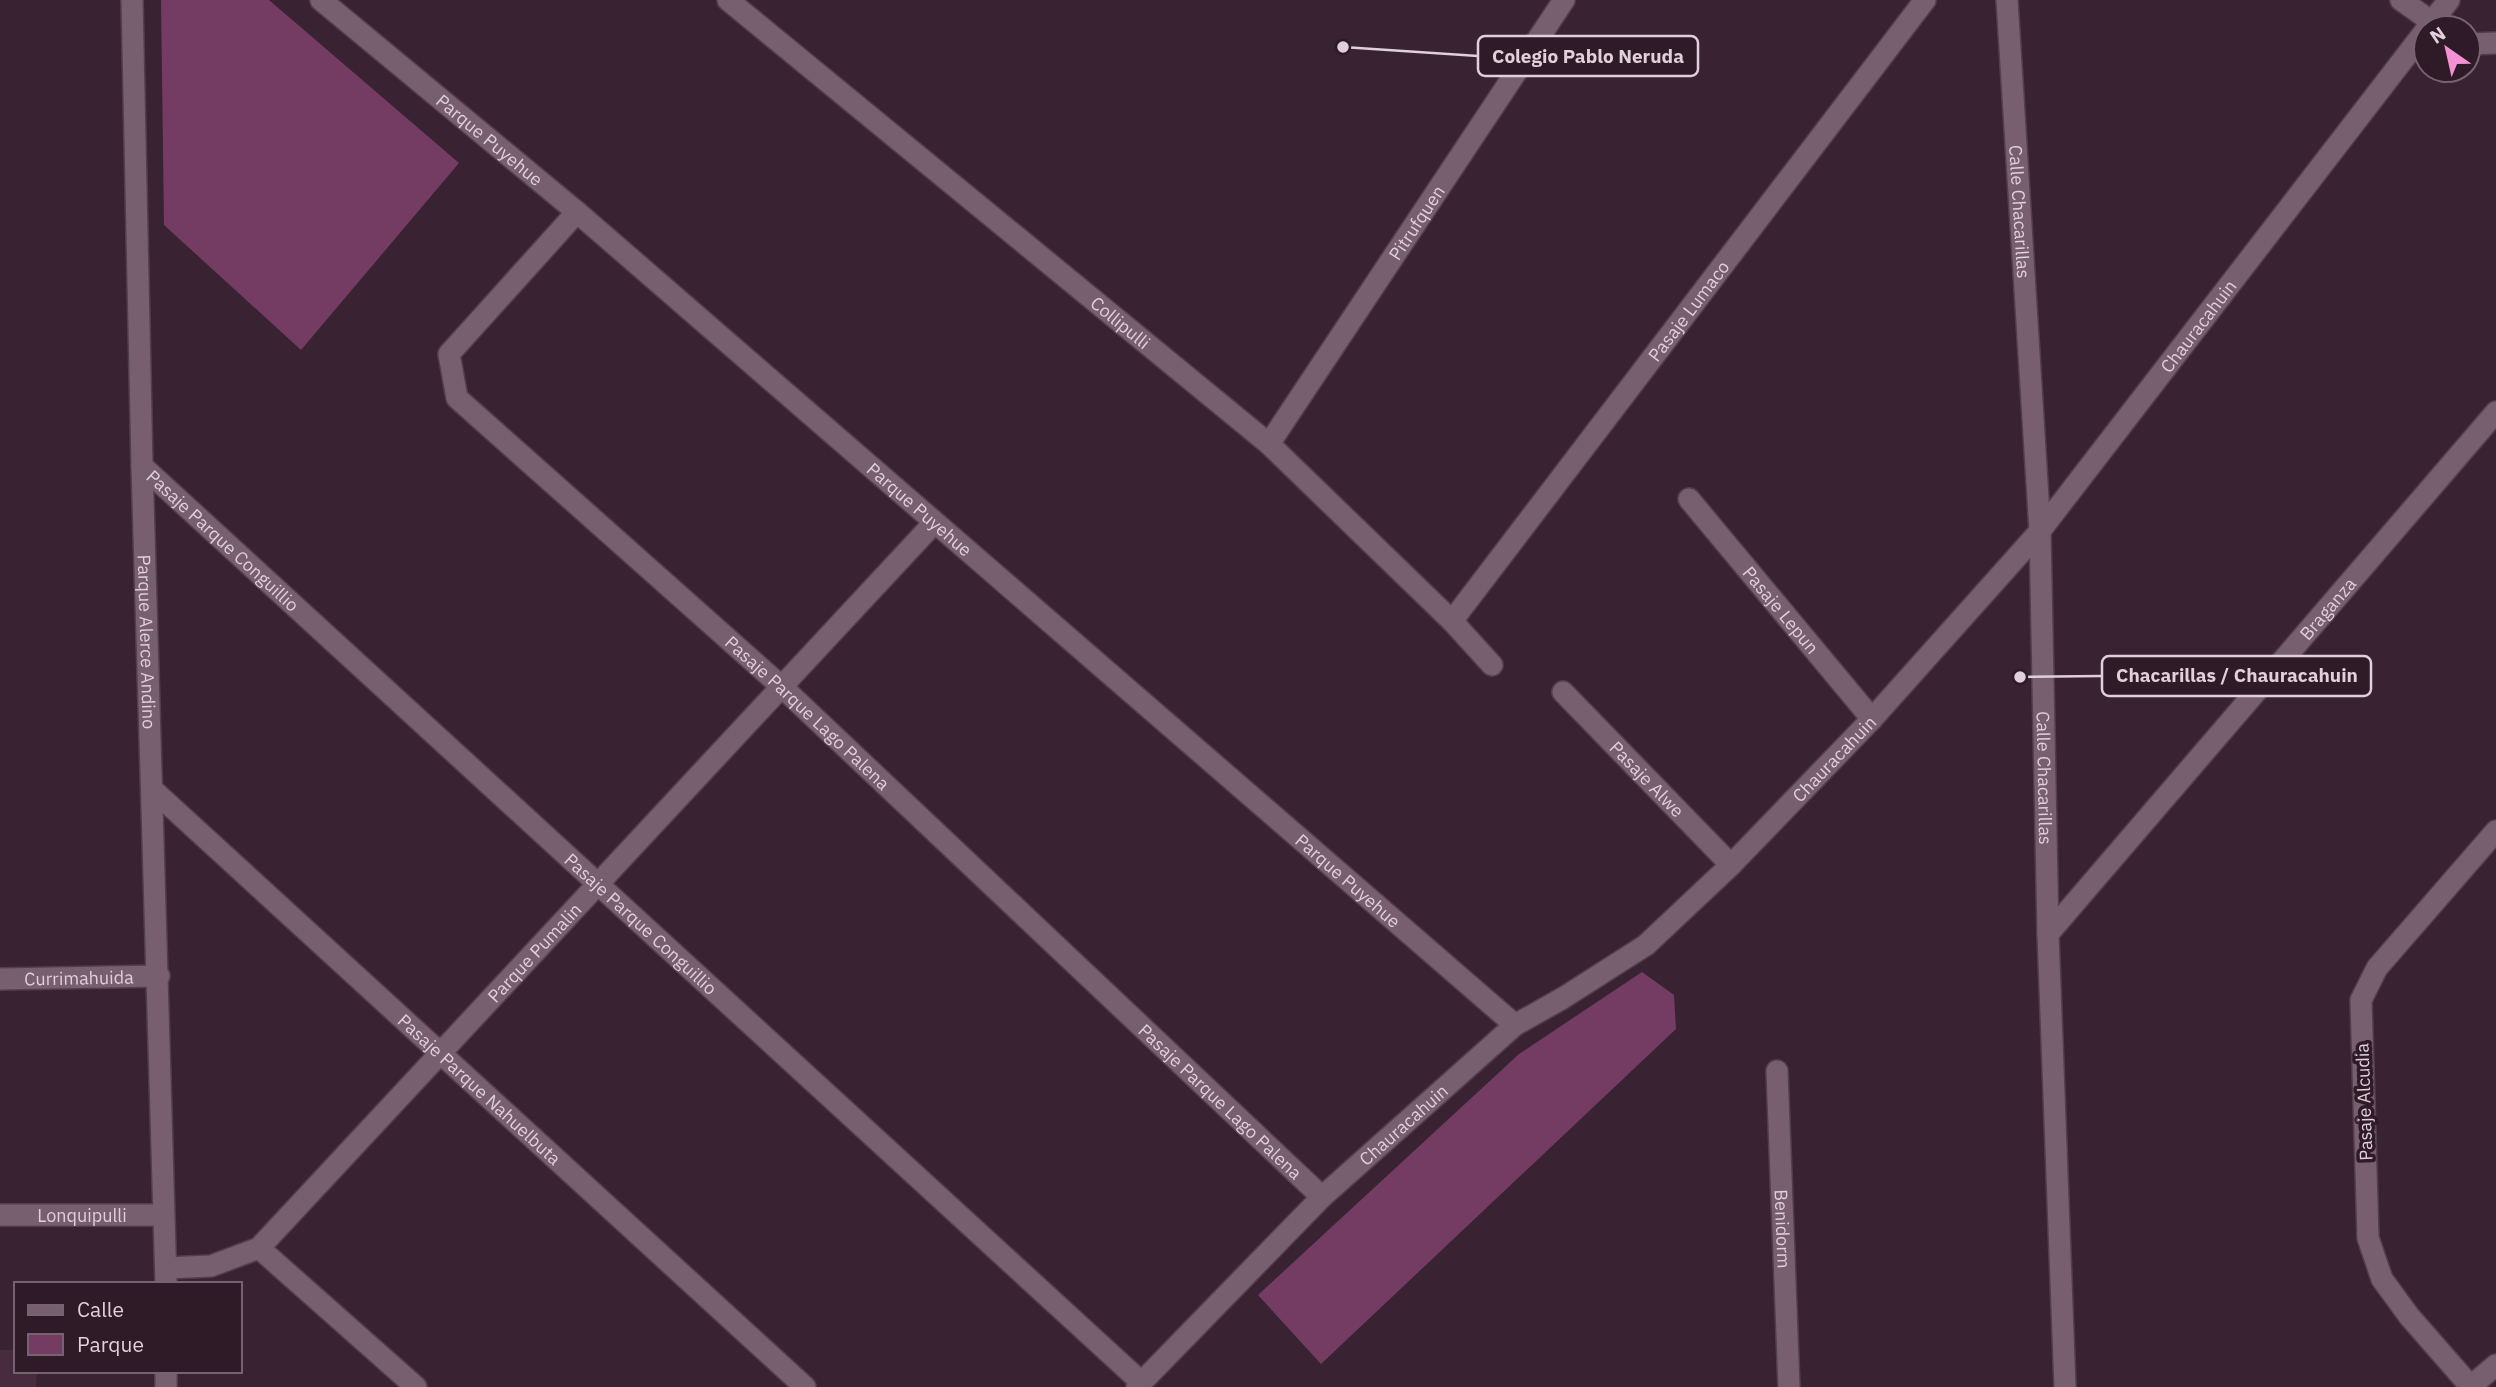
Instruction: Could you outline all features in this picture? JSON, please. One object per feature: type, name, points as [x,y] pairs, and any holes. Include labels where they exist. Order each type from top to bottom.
[{"type":"street","name":"Parque Alerce Andino","points":[[132,0],[142,466],[166,1276]]},
{"type":"street","name":"Parque Puyehue","points":[[321,0],[577,212],[1515,1024]]},
{"type":"street","name":"Collipulli","points":[[728,0],[1269,444],[1452,621],[1492,665]]},
{"type":"street","name":"Pitrufquen","points":[[1269,444],[1564,0]]},
{"type":"street","name":"Pasaje Lumaco","points":[[1452,621],[1925,0]]},
{"type":"street","name":"Calle Chacarillas","points":[[2007,0],[2039,531],[2048,934],[2065,1387]]},
{"type":"street","points":[[2401,0],[2415,14]]},
{"type":"street","name":"Chauracahuin","points":[[2438,14],[2449,0]]},
{"type":"street","name":"Chauracahuin","points":[[1139,1385],[1322,1197],[1515,1024],[1563,998],[1646,944],[1731,866],[1872,719],[2039,531],[2412,56]]},
{"type":"street","name":"Pasaje Parque Lago Palena","points":[[577,212],[449,354],[457,398],[782,687],[1322,1197]]},
{"type":"street","name":"Braganza","points":[[2048,934],[2496,412]]},
{"type":"street","name":"Pasaje Parque Conguillio","points":[[142,466],[1139,1385]]},
{"type":"street","name":"Pasaje Lepun","points":[[1689,499],[1872,719]]},
{"type":"street","name":"Parque Pumalin","points":[[166,1276],[211,1266],[259,1248],[934,523]]},
{"type":"street","name":"Pasaje Alwe","points":[[1563,692],[1731,866]]},
{"type":"street","name":"Pasaje Parque Nahuelbuta","points":[[153,790],[805,1387]]},
{"type":"street","name":"Pasaje Alcudia","points":[[2470,1387],[2409,1316],[2382,1279],[2368,1238],[2361,1000],[2377,968],[2496,831]]},
{"type":"street","name":"Currimahuida","points":[[0,979],[159,976]]},
{"type":"street","name":"Benidorm","points":[[1777,1071],[1788,1387]]},
{"type":"street","name":"Lonquipulli","points":[[0,1215],[163,1215]]},
{"type":"street","points":[[259,1248],[416,1387]]},
{"type":"street","points":[[2470,1387],[2496,1365]]},
{"type":"shaded area","points":[[0,1350],[14,1350],[14,1373],[37,1373],[36,1387],[0,1387]]},
{"type":"green space","points":[[161,0],[269,0],[459,163],[301,350],[164,225]]},
{"type":"green space","points":[[1642,972],[1674,995],[1676,1029],[1321,1364],[1258,1295],[1519,1054]]},
{"type":"place","name":"Colegio Pablo Neruda","points":[[1343,47]]},
{"type":"place","name":"Chacarillas / Chauracahuin","points":[[2020,677]]}]
